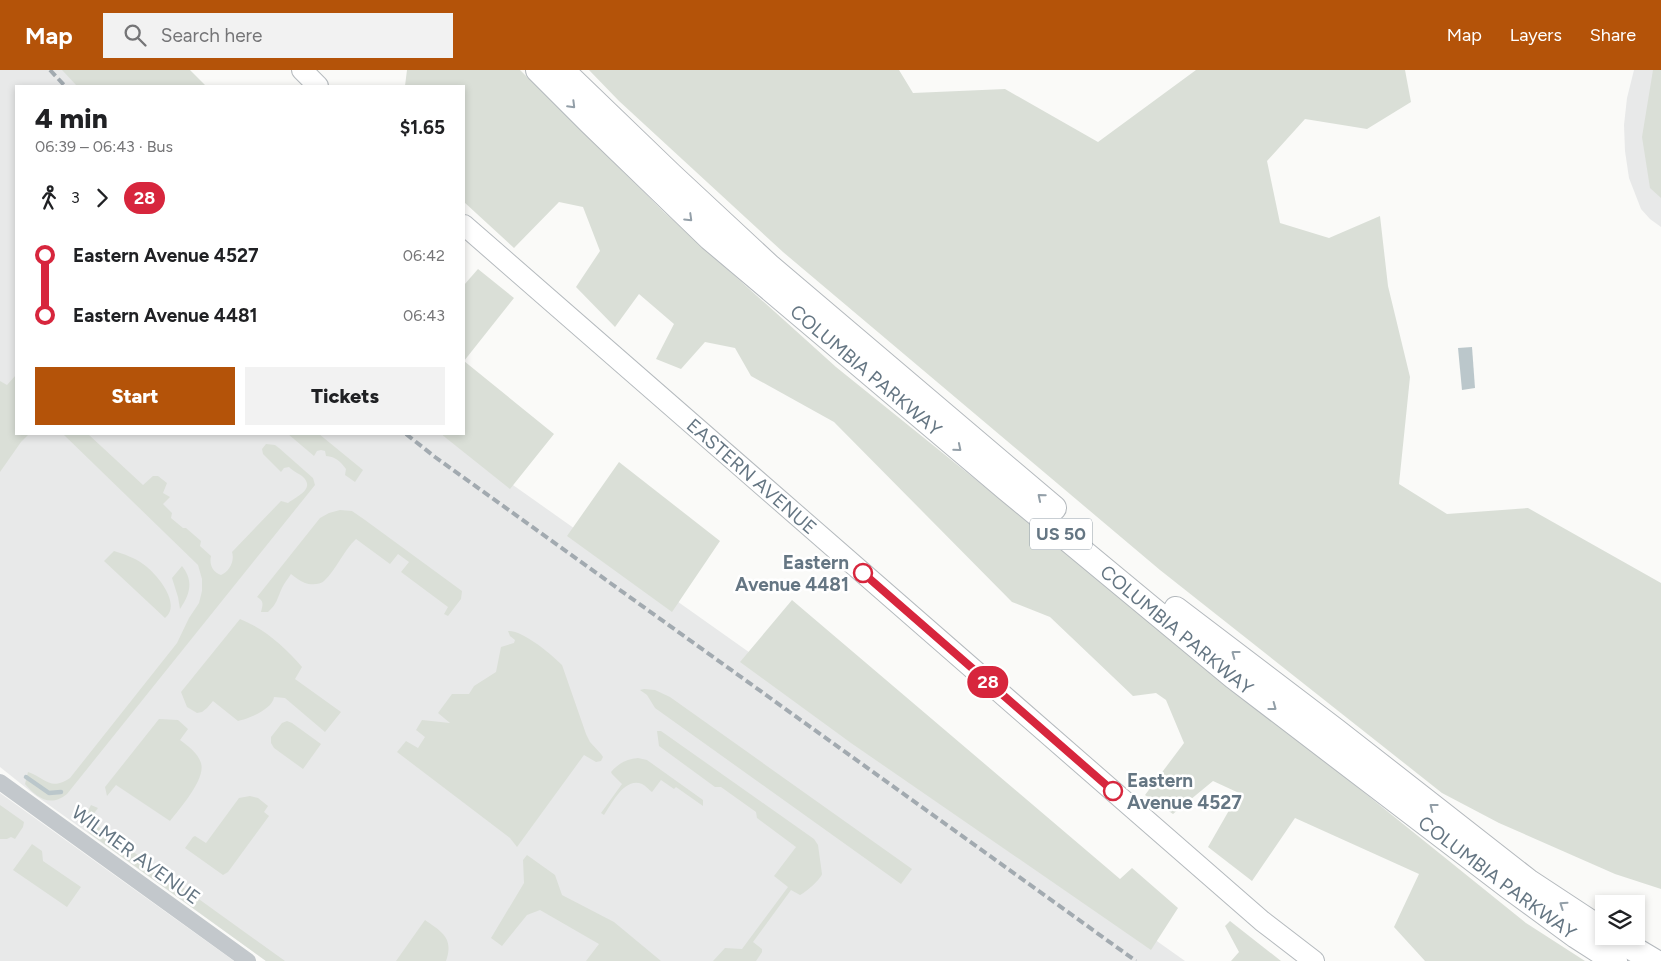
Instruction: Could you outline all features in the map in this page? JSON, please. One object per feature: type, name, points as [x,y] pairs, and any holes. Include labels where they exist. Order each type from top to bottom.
[{"type":"highway","name":"COLUMBIA PARKWAY","points":[[538,70],[710,238],[1014,495],[1250,689],[1509,887],[1576,936],[1615,961]]},
{"type":"highway","name":"COLUMBIA PARKWAY","points":[[562,70],[770,267],[1153,592],[1335,730],[1528,881],[1595,925]]},
{"type":"highway","points":[[1627,945],[1654,961]]},
{"type":"main road","points":[[302,70],[317,85]]},
{"type":"main road","name":"EASTERN AVENUE","points":[[465,226],[1262,921],[1314,961]]},
{"type":"street","name":"WILMER AVENUE","points":[[0,782],[248,961]]},
{"type":"shaded area","points":[[0,70],[82,70],[94,85],[15,85],[15,435],[442,435],[1185,961],[266,961],[35,795],[0,767]]},
{"type":"shaded area","points":[[62,70],[190,70],[205,85],[76,85]]},
{"type":"shaded area","points":[[407,70],[520,70],[665,213],[836,367],[1526,923],[1585,961],[1425,961],[1394,927],[1419,874],[1295,818],[1252,881],[1208,847],[1239,793],[1213,781],[1173,814],[1145,795],[1184,743],[1166,700],[1156,693],[1133,696],[1050,617],[1012,602],[834,422],[751,376],[735,348],[705,342],[681,369],[656,359],[674,324],[639,294],[615,327],[576,287],[600,251],[583,207],[559,202],[514,248],[465,203],[465,85],[405,85]]},
{"type":"shaded area","points":[[589,70],[899,70],[913,93],[1005,89],[1098,142],[1196,70],[1405,70],[1411,102],[1367,129],[1305,119],[1267,161],[1280,223],[1329,238],[1380,216],[1388,286],[1410,377],[1399,484],[1447,514],[1528,508],[1661,583],[1661,889],[1615,874],[1499,823],[1442,793],[1160,570],[783,252],[619,101]]},
{"type":"shaded area","points":[[1634,70],[1661,70],[1661,227],[1641,209],[1629,178],[1624,125],[1627,98]]},
{"type":"shaded area","points":[[1653,70],[1661,70],[1661,198],[1650,188],[1642,137]]},
{"type":"shaded area","points":[[478,269],[514,298],[465,360],[465,284]]},
{"type":"shaded area","points":[[1472,347],[1475,388],[1462,390],[1458,348]]},
{"type":"shaded area","points":[[465,362],[554,434],[510,489],[442,435],[465,435]]},
{"type":"shaded area","points":[[15,376],[15,435],[28,435],[0,472],[0,381],[7,385]]},
{"type":"shaded area","points":[[64,435],[89,435],[143,485],[153,476],[158,476],[167,483],[163,493],[170,497],[163,504],[172,513],[171,518],[201,541],[200,546],[211,556],[212,568],[221,575],[231,566],[232,552],[281,501],[288,503],[306,489],[306,481],[302,476],[289,467],[284,468],[281,472],[263,454],[262,449],[266,444],[275,445],[279,448],[313,478],[315,485],[67,794],[55,800],[39,797],[25,784],[28,772],[53,784],[58,784],[70,778],[177,643],[189,618],[199,603],[202,579],[198,565]]},
{"type":"shaded area","points":[[289,435],[320,435],[363,470],[355,482],[345,475],[346,469],[342,464],[332,457],[326,456],[325,451],[317,451],[314,456]]},
{"type":"shaded area","points":[[619,462],[720,541],[672,612],[567,536]]},
{"type":"shaded area","points":[[340,510],[352,511],[462,591],[461,599],[448,616],[444,614],[448,607],[401,572],[409,562],[398,554],[390,564],[356,539],[324,581],[318,584],[307,584],[291,574],[273,606],[268,612],[261,612],[262,603],[257,597],[320,518]]},
{"type":"shaded area","points":[[114,551],[140,562],[158,578],[170,598],[170,612],[165,618],[104,561]]},
{"type":"shaded area","points":[[182,566],[188,577],[189,588],[180,609],[172,578]]},
{"type":"shaded area","points":[[792,600],[1120,879],[1132,868],[1178,908],[1151,950],[851,743],[740,662]]},
{"type":"shaded area","points":[[240,619],[266,633],[289,652],[302,667],[295,679],[341,712],[325,732],[285,698],[274,697],[273,701],[265,709],[254,716],[238,721],[213,701],[202,712],[197,713],[187,707],[181,692]]},
{"type":"shaded area","points":[[508,631],[521,634],[529,639],[562,665],[586,734],[590,742],[603,757],[601,761],[596,762],[584,755],[517,847],[510,838],[397,752],[406,741],[418,748],[425,737],[416,730],[422,720],[450,723],[438,713],[452,694],[469,694],[474,686],[496,672],[501,647],[514,643],[515,640]]},
{"type":"shaded area","points":[[640,690],[655,690],[670,697],[912,869],[901,884],[655,708],[647,695]]},
{"type":"shaded area","points":[[159,719],[178,720],[188,729],[180,740],[200,759],[202,770],[196,785],[186,801],[170,821],[116,785],[107,796],[105,787]]},
{"type":"shaded area","points":[[287,721],[321,744],[303,769],[274,748],[271,743],[271,737],[282,723]]},
{"type":"shaded area","points":[[657,731],[661,731],[814,839],[818,845],[821,876],[800,895],[791,890],[753,942],[762,949],[756,961],[713,961],[725,948],[742,949],[788,887],[774,876],[796,847],[757,818],[756,812],[721,787],[715,787],[659,746]]},
{"type":"shaded area","points":[[638,758],[647,760],[703,800],[703,806],[676,787],[674,789],[661,780],[652,792],[642,784],[630,784],[619,793],[604,815],[601,813],[622,784],[611,772],[623,762]]},
{"type":"shaded area","points":[[0,793],[234,961],[0,961]]},
{"type":"shaded area","points":[[250,796],[258,798],[268,806],[264,812],[269,816],[228,872],[223,875],[185,848],[195,836],[206,843],[239,798]]},
{"type":"shaded area","points":[[0,805],[24,822],[15,839],[11,837],[0,839]]},
{"type":"shaded area","points":[[91,805],[98,808],[89,820],[285,961],[266,961],[89,833],[86,819]]},
{"type":"shaded area","points":[[32,844],[42,851],[43,861],[81,887],[67,907],[13,870]]},
{"type":"shaded area","points":[[527,855],[555,875],[562,895],[614,922],[661,961],[586,961],[599,944],[540,910],[527,915],[502,946],[491,938],[524,883],[523,860]]},
{"type":"shaded area","points":[[425,920],[445,936],[448,947],[446,961],[396,961]]},
{"type":"shaded area","points":[[1230,921],[1281,961],[1231,961],[1239,952],[1225,926]]},
{"type":"waterway","points":[[26,777],[49,793],[61,792]]},
{"type":"railway","points":[[50,70],[64,85]]},
{"type":"railway","points":[[407,435],[435,457],[1136,961]]},
{"type":"bus line","name":"28","points":[[863,573],[1113,791]]},
{"type":"place","name":"Eastern Avenue 4481","points":[[863,573]]},
{"type":"place","name":"Eastern Avenue 4527","points":[[1113,791]]}]
